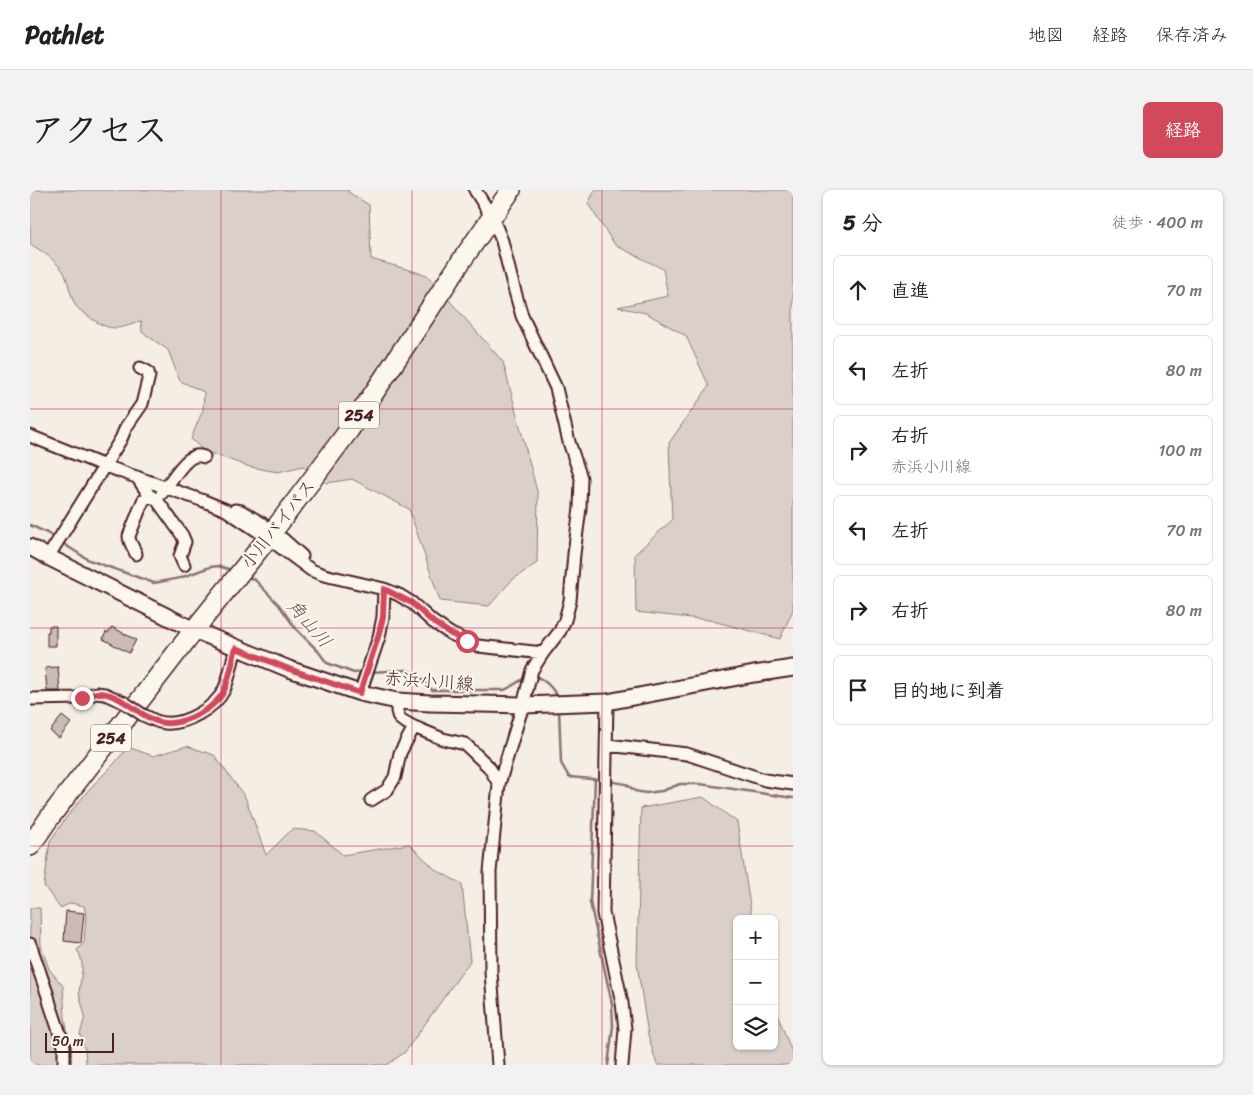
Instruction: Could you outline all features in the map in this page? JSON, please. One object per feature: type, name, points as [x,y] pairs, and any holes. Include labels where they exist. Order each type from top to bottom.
[{"type":"highway","name":"小川バイパス","points":[[30,846],[50,817],[194,630],[272,534],[349,430],[511,190]]},
{"type":"main road","name":"赤浜小川線","points":[[30,547],[54,548],[194,630],[236,648],[289,669],[360,693],[397,701],[430,704],[523,705],[607,702],[793,668]]},
{"type":"street","points":[[475,190],[491,217],[502,241],[522,316],[556,388],[569,442],[581,478],[580,508],[570,600],[565,620],[560,631],[532,670],[499,784],[490,872],[491,972],[498,1065]]},
{"type":"street","points":[[54,548],[105,466],[126,427],[142,404],[150,376],[148,372],[140,368]]},
{"type":"street","points":[[30,436],[105,466],[226,510],[272,534],[300,563],[311,570],[324,575],[384,589],[412,603],[433,622],[451,634],[478,646],[543,653]]},
{"type":"street","points":[[136,554],[134,547],[129,541],[129,536],[143,501],[153,498],[166,487],[189,459],[195,456],[204,457]]},
{"type":"street","points":[[137,477],[182,535],[185,542],[180,556],[184,565]]},
{"type":"street","points":[[360,693],[383,617],[384,589]]},
{"type":"street","points":[[30,699],[82,698],[96,693],[105,694],[125,703],[157,722],[174,723],[187,720],[205,710],[221,696],[236,648]]},
{"type":"street","points":[[397,701],[399,718],[414,727],[443,739],[465,744],[489,768],[499,784]]},
{"type":"street","points":[[607,702],[603,913],[622,1003],[625,1029],[622,1065]]},
{"type":"street","points":[[370,800],[387,790],[395,777],[400,753],[414,727]]},
{"type":"street","points":[[607,745],[687,754],[766,780],[793,784]]},
{"type":"street","points":[[30,944],[64,1046],[64,1065]]},
{"type":"shaded area","points":[[30,190],[349,190],[348,192],[369,205],[371,259],[427,275],[503,362],[538,495],[537,563],[512,580],[489,606],[440,601],[409,509],[352,479],[327,483],[303,466],[278,472],[250,467],[204,451],[191,439],[203,410],[204,392],[180,381],[168,350],[142,332],[141,321],[120,328],[108,327],[95,321],[77,307],[63,271],[48,256],[30,244]]},
{"type":"shaded area","points":[[595,190],[793,190],[793,610],[780,639],[709,620],[636,612],[635,554],[672,520],[669,443],[709,386],[686,336],[646,313],[618,307],[668,296],[663,269],[615,245],[588,204]]},
{"type":"shaded area","points":[[187,746],[214,755],[245,797],[266,855],[292,829],[315,831],[343,855],[409,844],[436,870],[462,884],[470,961],[405,1052],[387,1065],[86,1065],[85,1050],[80,1035],[85,1016],[79,993],[82,963],[77,950],[84,943],[86,915],[84,906],[71,903],[60,908],[44,886],[50,841],[91,787],[128,747],[153,756]]},
{"type":"shaded area","points":[[703,797],[737,822],[751,915],[733,915],[733,1050],[778,1050],[778,1016],[793,1055],[793,1065],[657,1065],[648,1035],[637,963],[641,808]]},
{"type":"shaded area","points":[[30,908],[40,908],[41,946],[49,969],[63,986],[65,1018],[70,1047],[68,1065],[30,1065]]},
{"type":"building","points":[[49,626],[56,626],[56,646],[47,646]]},
{"type":"building","points":[[112,627],[136,640],[129,653],[103,639],[106,632],[108,633]]},
{"type":"building","points":[[58,667],[60,691],[47,691],[45,668]]},
{"type":"building","points":[[62,716],[71,723],[59,738],[50,731]]},
{"type":"building","points":[[66,911],[84,913],[81,943],[64,941]]},
{"type":"waterway","name":"角山川","points":[[30,525],[55,538]]},
{"type":"waterway","name":"角山川","points":[[62,543],[89,560],[154,583],[180,578],[210,567],[218,566],[232,570]]},
{"type":"waterway","name":"角山川","points":[[246,576],[255,580],[279,605],[296,629],[327,663],[354,673],[362,672]]},
{"type":"waterway","name":"角山川","points":[[370,672],[407,670],[422,679],[432,690],[504,690],[526,678]]},
{"type":"waterway","name":"角山川","points":[[534,676],[551,687],[559,698]]},
{"type":"waterway","name":"角山川","points":[[559,708],[561,763],[569,777],[603,780]]},
{"type":"waterway","points":[[595,779],[590,902],[612,1004],[613,1026],[608,1065]]},
{"type":"waterway","points":[[608,781],[626,784],[635,791],[646,793],[662,791],[680,784],[700,784],[793,798]]},
{"type":"route","points":[[82,698],[96,693],[105,694],[114,697],[157,722],[174,723],[187,720],[205,710],[221,696],[236,648],[289,669],[360,693],[383,617],[384,589],[412,603],[433,622],[451,634],[467,641]]}]
